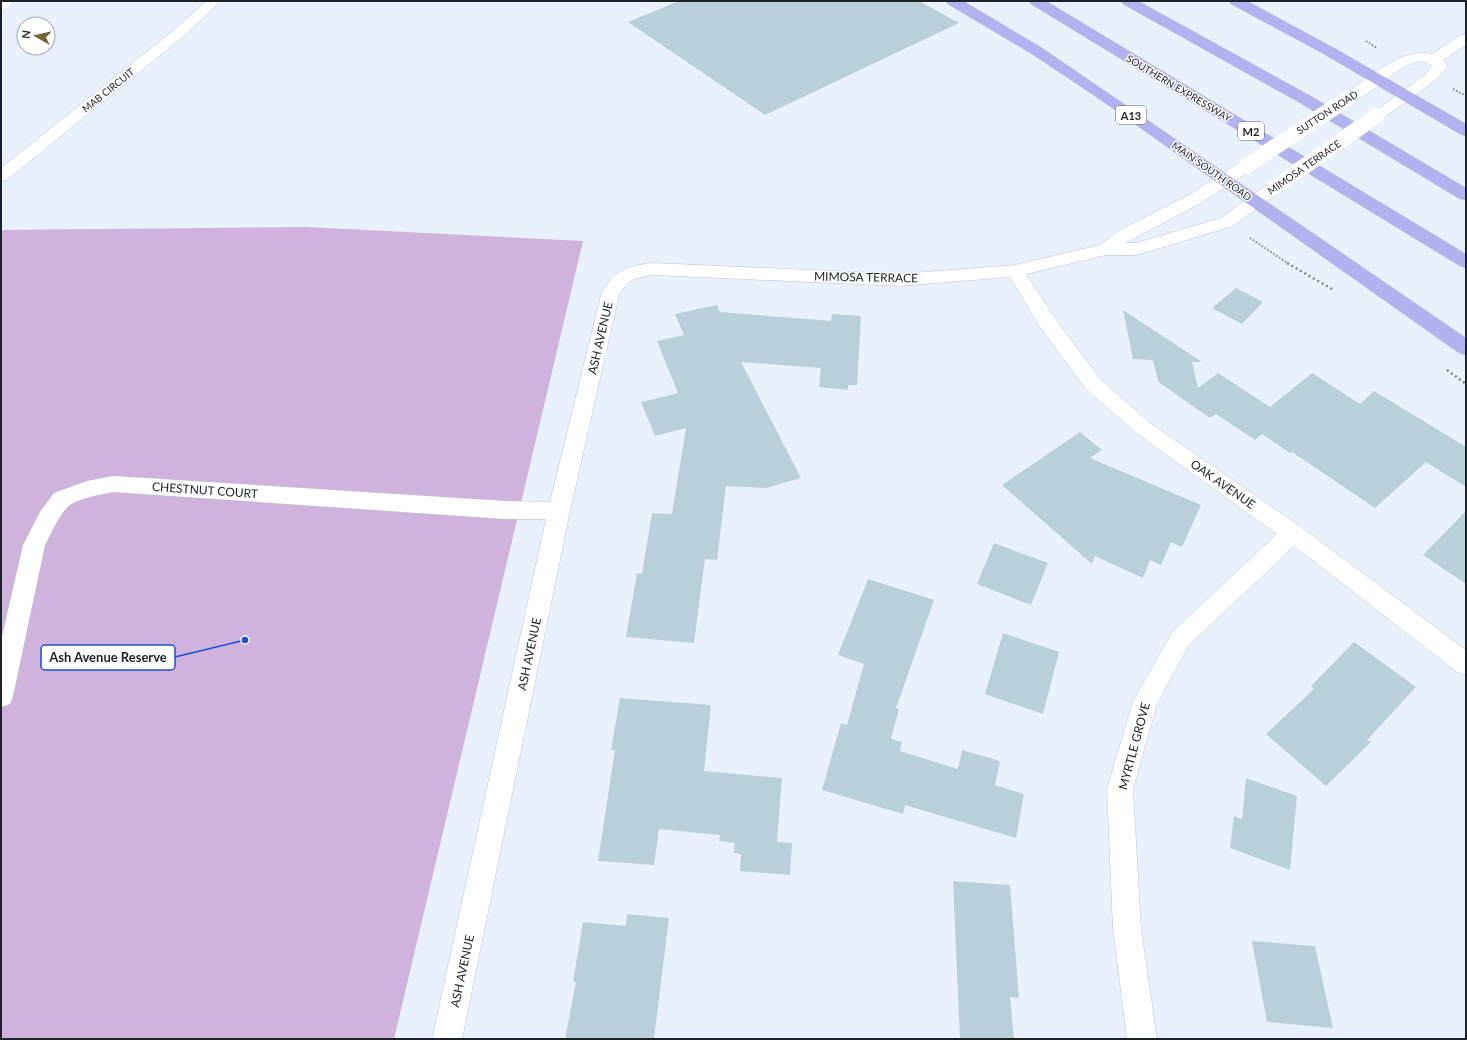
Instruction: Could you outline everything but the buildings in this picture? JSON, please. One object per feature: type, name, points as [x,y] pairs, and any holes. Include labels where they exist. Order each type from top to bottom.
[{"type":"highway","name":"MAIN SOUTH ROAD","points":[[953,1],[1037,51],[1466,348]]},
{"type":"highway","points":[[964,1],[1037,51]]},
{"type":"highway","points":[[1128,1],[1308,101],[1466,195]]},
{"type":"highway","points":[[1236,1],[1330,51],[1404,96],[1466,131]]},
{"type":"highway","name":"SOUTHERN EXPRESSWAY","points":[[1038,3],[1466,262]]},
{"type":"street","name":"MAB CIRCUIT","points":[[1,176],[180,32],[214,1]]},
{"type":"street","points":[[1404,96],[1431,77],[1440,66],[1434,59],[1466,38]]},
{"type":"street","name":"SUTTON ROAD","points":[[1224,180],[1404,62],[1418,56],[1434,59]]},
{"type":"street","name":"MIMOSA TERRACE","points":[[624,275],[640,270],[653,270],[900,280],[1015,271],[1106,249],[1137,249],[1227,222],[1404,96]]},
{"type":"street","name":"MIMOSA TERRACE","points":[[1106,249],[1126,234],[1195,199],[1224,180]]},
{"type":"street","name":"OAK AVENUE","points":[[1015,271],[1047,322],[1093,384],[1143,428],[1293,533],[1466,664]]},
{"type":"street","name":"ASH AVENUE","points":[[447,1039],[559,511],[610,295],[616,282],[624,275]]},
{"type":"street","name":"CHESTNUT COURT","points":[[1,696],[34,545],[48,518],[62,499],[87,489],[113,484],[505,510],[559,511]]},
{"type":"street","name":"MYRTLE GROVE","points":[[1142,1039],[1127,929],[1120,789],[1145,701],[1180,638],[1293,533]]},
{"type":"lane","points":[[1,6],[8,1]]},
{"type":"path","points":[[1449,87],[1466,96]]},
{"type":"path","points":[[1245,235],[1285,262],[1337,292]]},
{"type":"path","points":[[1440,365],[1466,384]]},
{"type":"shaded area","points":[[307,227],[583,241],[394,1039],[1,1039],[1,230]]},
{"type":"place","name":"Ash Avenue Reserve","points":[[245,640]]}]
